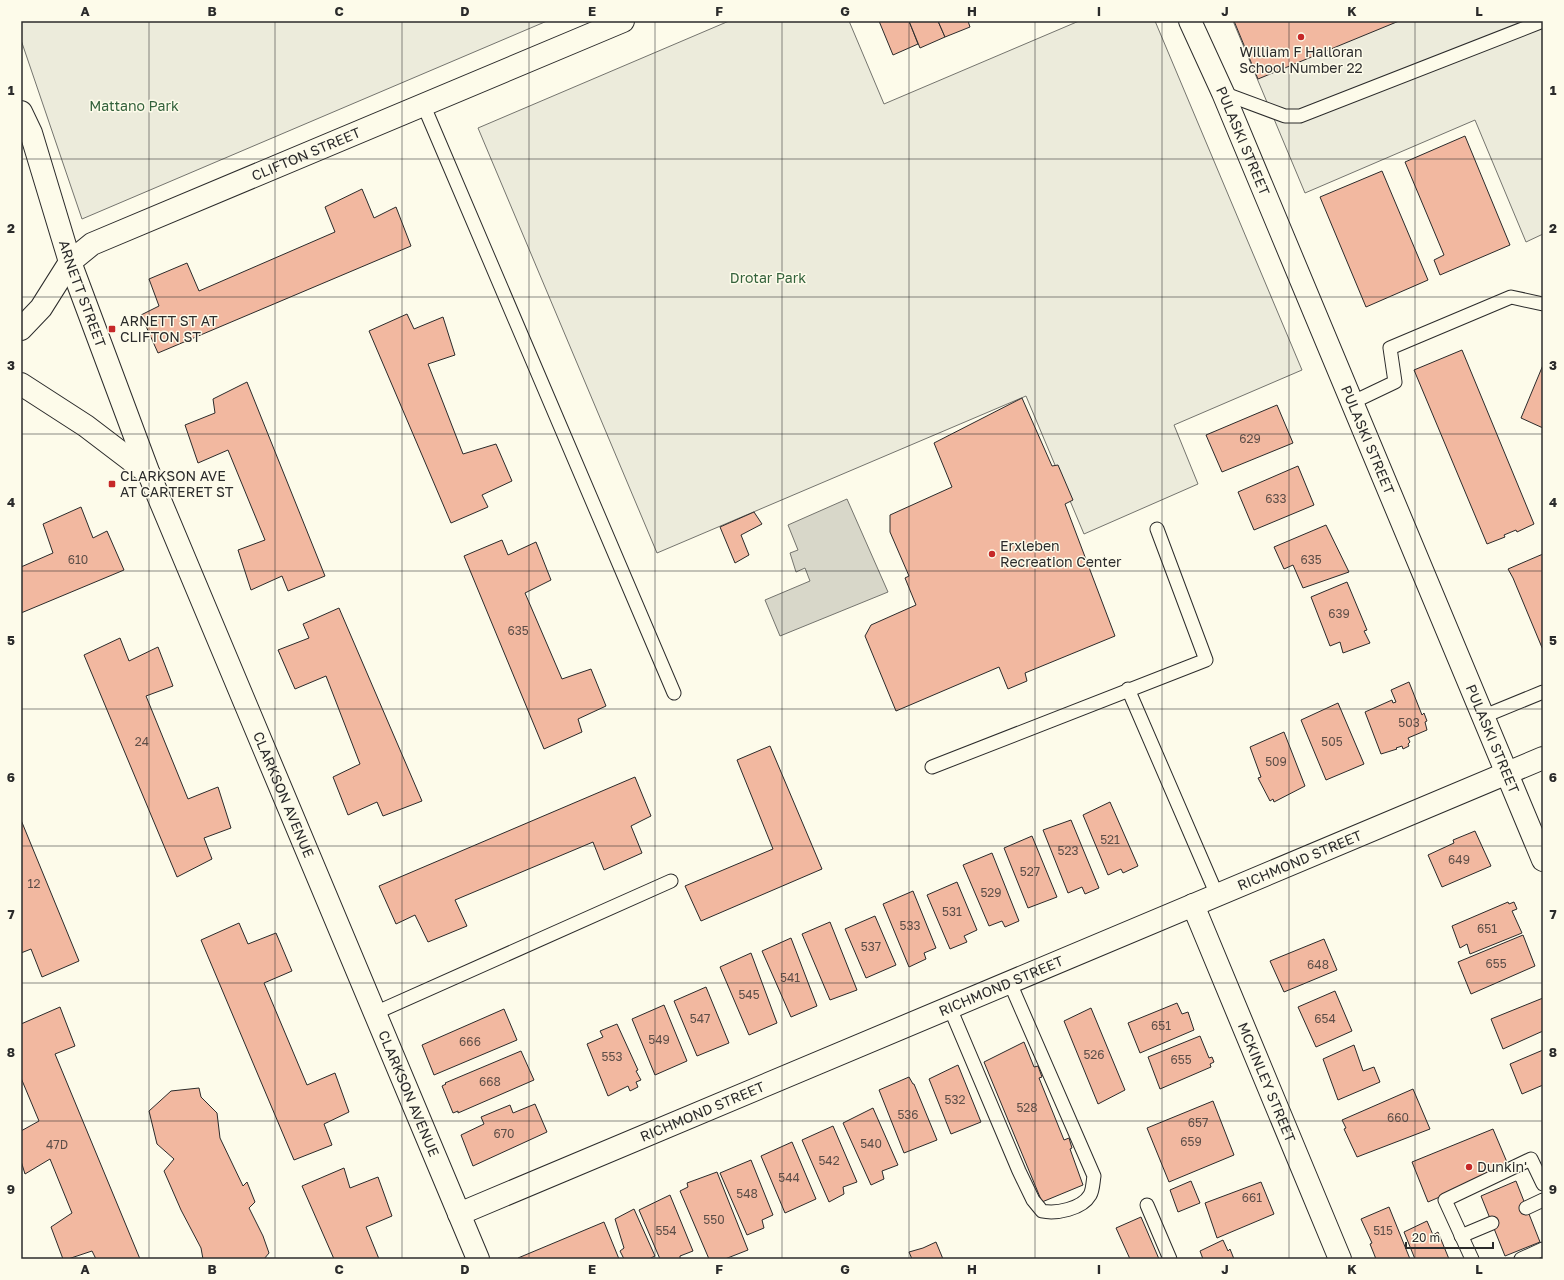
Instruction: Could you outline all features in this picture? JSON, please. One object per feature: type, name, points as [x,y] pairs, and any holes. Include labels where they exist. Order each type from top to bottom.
[{"type":"street","name":"CLIFTON STREET","points":[[21,329],[41,308],[70,262],[92,244],[623,21]]},
{"type":"street","name":"PULASKI STREET","points":[[1190,21],[1222,93],[1543,860]]},
{"type":"street","name":"ARNETT STREET","points":[[21,112],[31,133],[70,262],[149,474]]},
{"type":"street","name":"CLARKSON AVENUE","points":[[21,384],[86,426],[149,474],[478,1259]]},
{"type":"street","name":"RICHMOND STREET","points":[[459,1214],[1543,758]]},
{"type":"street","name":"MCKINLEY STREET","points":[[1193,905],[1340,1259]]},
{"type":"lane","points":[[1222,93],[1284,116],[1300,116],[1543,21]]},
{"type":"lane","points":[[423,104],[674,693]]},
{"type":"lane","points":[[1351,403],[1395,382],[1390,348],[1511,297],[1543,304]]},
{"type":"lane","points":[[932,767],[1128,689],[1206,660],[1157,529]]},
{"type":"lane","points":[[1128,689],[1216,895]]},
{"type":"lane","points":[[1482,717],[1543,692]]},
{"type":"lane","points":[[375,1013],[671,881]]},
{"type":"lane","points":[[950,1008],[1033,1200],[1042,1211],[1052,1213],[1070,1208],[1084,1201],[1091,1194],[1094,1176],[1010,983]]},
{"type":"lane","points":[[1472,1259],[1445,1200],[1532,1159],[1543,1184]]},
{"type":"lane","points":[[1526,1208],[1543,1200]]},
{"type":"lane","points":[[1147,1205],[1170,1259]]},
{"type":"lane","points":[[1461,1236],[1492,1223]]},
{"type":"lane","points":[[1521,1259],[1543,1249]]},
{"type":"green space","name":"Mattano Park","points":[[21,21],[547,21],[82,219],[21,40]]},
{"type":"green space","name":"Drotar Park","points":[[729,21],[849,21],[884,104],[1079,21],[1155,21],[1302,370],[1174,425],[1198,484],[1084,534],[1026,396],[657,553],[478,128]]},
{"type":"green space","points":[[1233,21],[1543,21],[1543,234],[1526,242],[1475,120],[1305,193]]},
{"type":"shaded area","points":[[847,499],[888,592],[780,636],[765,600],[810,581],[805,568],[796,572],[790,553],[798,550],[788,525]]},
{"type":"building","points":[[879,21],[909,21],[918,44],[893,55]]},
{"type":"building","points":[[909,21],[938,21],[945,37],[920,48]]},
{"type":"building","points":[[938,21],[968,21],[970,27],[945,37]]},
{"type":"building","name":"William F Halloran School Number 22","points":[[1234,21],[1399,21],[1258,79]]},
{"type":"building","points":[[1465,136],[1510,245],[1440,275],[1434,260],[1444,255],[1405,162]]},
{"type":"building","points":[[1382,171],[1428,280],[1366,307],[1320,197]]},
{"type":"building","points":[[362,189],[374,218],[396,207],[411,246],[158,353],[141,315],[159,306],[149,279],[187,263],[199,291],[335,232],[325,207]]},
{"type":"building","points":[[407,314],[414,329],[443,317],[455,355],[428,364],[463,454],[496,444],[512,481],[482,495],[488,507],[451,523],[369,331]]},
{"type":"building","points":[[1462,350],[1534,524],[1517,532],[1516,530],[1504,535],[1505,537],[1487,544],[1414,370]]},
{"type":"building","points":[[1543,365],[1543,428],[1521,418]]},
{"type":"building","points":[[247,382],[325,576],[288,591],[282,576],[251,590],[238,550],[265,540],[228,450],[198,463],[185,425],[215,413],[213,399]]},
{"type":"building","name":"Erxleben Recreation Center","points":[[1022,398],[1052,466],[1058,465],[1073,500],[1065,504],[1115,636],[1025,673],[1027,681],[1008,689],[999,667],[896,711],[865,636],[871,625],[916,605],[905,578],[909,576],[890,532],[890,515],[952,487],[934,443]]},
{"type":"building","points":[[1277,405],[1293,443],[1222,472],[1206,435]]},
{"type":"building","points":[[1298,466],[1314,505],[1254,530],[1238,492]]},
{"type":"building","points":[[81,507],[93,538],[107,531],[124,570],[21,613],[21,567],[53,553],[43,524]]},
{"type":"building","points":[[754,512],[762,524],[741,535],[749,555],[735,563],[720,527]]},
{"type":"building","points":[[1326,525],[1349,572],[1303,588],[1293,565],[1284,569],[1274,547]]},
{"type":"building","points":[[502,540],[508,555],[536,542],[551,580],[525,593],[562,679],[591,669],[606,706],[578,719],[582,732],[544,749],[464,556]]},
{"type":"building","points":[[1543,554],[1543,650],[1508,569]]},
{"type":"building","points":[[1347,582],[1367,630],[1364,631],[1370,643],[1343,653],[1340,642],[1330,646],[1311,597]]},
{"type":"building","points":[[339,608],[422,801],[383,816],[377,802],[348,815],[333,777],[360,764],[326,676],[295,689],[278,650],[309,638],[303,624]]},
{"type":"building","points":[[120,638],[129,661],[158,647],[173,686],[146,696],[188,799],[218,787],[231,828],[204,838],[212,859],[177,877],[84,655]]},
{"type":"building","points":[[1409,682],[1422,715],[1424,713],[1427,721],[1425,722],[1427,730],[1408,738],[1410,742],[1408,744],[1409,746],[1403,749],[1402,746],[1381,754],[1365,712],[1392,700],[1393,703],[1396,702],[1391,690]]},
{"type":"building","points":[[1338,703],[1364,764],[1326,780],[1301,720]]},
{"type":"building","points":[[1284,732],[1305,786],[1274,802],[1273,799],[1270,801],[1258,778],[1261,777],[1250,747]]},
{"type":"building","points":[[770,746],[822,869],[701,921],[685,886],[773,849],[737,760]]},
{"type":"building","points":[[635,777],[651,816],[631,826],[642,853],[604,870],[593,842],[455,900],[467,926],[428,942],[415,915],[396,924],[379,886]]},
{"type":"building","points":[[1110,802],[1138,866],[1123,873],[1121,869],[1108,875],[1083,815]]},
{"type":"building","points":[[21,820],[79,961],[42,977],[31,949],[21,953]]},
{"type":"building","points":[[1071,820],[1099,888],[1085,894],[1082,887],[1068,893],[1043,830]]},
{"type":"building","points":[[1475,831],[1491,866],[1442,887],[1428,855],[1454,843],[1453,840]]},
{"type":"building","points":[[1032,836],[1057,897],[1028,908],[1004,848]]},
{"type":"building","points":[[992,853],[1019,921],[1005,927],[1002,921],[989,926],[963,865]]},
{"type":"building","points":[[957,882],[977,930],[964,936],[967,942],[950,949],[927,895]]},
{"type":"building","points":[[913,891],[936,948],[924,953],[926,959],[909,967],[883,904]]},
{"type":"building","points":[[1508,902],[1509,904],[1514,902],[1517,909],[1512,911],[1522,933],[1470,954],[1467,944],[1460,948],[1452,926]]},
{"type":"building","points":[[875,916],[896,965],[866,978],[845,929]]},
{"type":"building","points":[[830,922],[857,990],[830,1000],[802,934]]},
{"type":"building","points":[[239,923],[248,944],[276,933],[292,971],[264,983],[307,1085],[335,1073],[349,1112],[324,1124],[332,1145],[294,1160],[201,940]]},
{"type":"building","points":[[1523,935],[1535,966],[1471,994],[1458,962]]},
{"type":"building","points":[[791,938],[817,1006],[791,1017],[762,951]]},
{"type":"building","points":[[1324,939],[1337,970],[1284,992],[1270,961]]},
{"type":"building","points":[[751,953],[777,1023],[749,1035],[720,967]]},
{"type":"building","points":[[706,987],[729,1043],[697,1056],[674,1001]]},
{"type":"building","points":[[1335,991],[1352,1031],[1316,1047],[1298,1007]]},
{"type":"building","points":[[1543,998],[1543,1031],[1503,1049],[1491,1019]]},
{"type":"building","points":[[1177,1003],[1182,1014],[1188,1012],[1194,1030],[1140,1053],[1128,1023]]},
{"type":"building","points":[[664,1005],[687,1061],[655,1075],[632,1019]]},
{"type":"building","points":[[60,1007],[75,1046],[55,1054],[140,1259],[96,1259],[92,1251],[68,1259],[63,1259],[51,1227],[72,1213],[50,1159],[25,1174],[21,1161],[21,1131],[39,1121],[21,1078],[21,1024]]},
{"type":"building","points":[[1091,1008],[1125,1090],[1098,1104],[1064,1021]]},
{"type":"building","points":[[504,1009],[517,1040],[434,1075],[422,1045]]},
{"type":"building","points":[[617,1024],[641,1080],[636,1082],[638,1087],[630,1091],[628,1086],[608,1096],[587,1044],[603,1037],[600,1031]]},
{"type":"building","points":[[1200,1036],[1209,1058],[1212,1057],[1214,1062],[1210,1064],[1211,1067],[1160,1089],[1148,1057]]},
{"type":"building","points":[[1024,1042],[1034,1067],[1038,1066],[1042,1077],[1039,1078],[1064,1140],[1069,1138],[1072,1148],[1070,1149],[1083,1185],[1042,1202],[984,1062]]},
{"type":"building","points":[[1354,1045],[1363,1071],[1374,1067],[1380,1082],[1338,1100],[1323,1059]]},
{"type":"building","points":[[1543,1050],[1543,1085],[1522,1094],[1510,1064]]},
{"type":"building","points":[[521,1051],[534,1080],[458,1113],[458,1111],[453,1113],[442,1086],[446,1084],[445,1083]]},
{"type":"building","points":[[958,1065],[981,1122],[951,1134],[929,1079]]},
{"type":"building","points":[[909,1077],[914,1084],[937,1140],[904,1153],[879,1090]]},
{"type":"building","points":[[199,1088],[201,1097],[217,1113],[220,1138],[243,1186],[247,1182],[255,1202],[249,1208],[263,1236],[269,1253],[264,1259],[203,1259],[201,1248],[181,1210],[164,1171],[174,1159],[157,1144],[149,1111],[171,1091]]},
{"type":"building","points":[[1413,1089],[1430,1129],[1357,1157],[1344,1129],[1346,1128],[1342,1120]]},
{"type":"building","points":[[1213,1101],[1234,1155],[1169,1182],[1147,1128]]},
{"type":"building","points":[[535,1104],[547,1132],[473,1166],[461,1135],[484,1124],[481,1117],[510,1105],[513,1113]]},
{"type":"building","points":[[873,1108],[898,1165],[882,1171],[884,1179],[871,1185],[843,1123]]},
{"type":"building","points":[[833,1126],[857,1182],[843,1187],[844,1194],[829,1202],[802,1140]]},
{"type":"building","points":[[1493,1129],[1509,1167],[1428,1202],[1412,1162]]},
{"type":"building","points":[[792,1142],[816,1199],[785,1213],[761,1156]]},
{"type":"building","points":[[751,1160],[773,1215],[762,1220],[764,1228],[747,1235],[720,1173]]},
{"type":"building","points":[[344,1168],[350,1188],[378,1177],[392,1216],[366,1227],[379,1259],[334,1259],[302,1186]]},
{"type":"building","points":[[717,1172],[748,1250],[725,1259],[709,1259],[680,1191],[688,1187],[687,1183]]},
{"type":"building","points":[[1191,1181],[1200,1203],[1178,1212],[1170,1190]]},
{"type":"building","points":[[1516,1181],[1540,1242],[1505,1256],[1481,1196]]},
{"type":"building","points":[[1261,1182],[1274,1214],[1217,1238],[1205,1203]]},
{"type":"building","points":[[670,1195],[693,1251],[680,1256],[680,1259],[660,1259],[639,1210]]},
{"type":"building","points":[[1389,1207],[1410,1259],[1376,1259],[1370,1244],[1372,1243],[1361,1219]]},
{"type":"building","points":[[634,1209],[655,1256],[649,1259],[624,1259],[620,1251],[624,1248],[615,1219]]},
{"type":"building","points":[[1141,1217],[1159,1259],[1130,1259],[1116,1228]]},
{"type":"building","points":[[1427,1221],[1433,1235],[1438,1232],[1449,1259],[1415,1259],[1404,1232]]},
{"type":"building","points":[[604,1222],[619,1259],[518,1259],[518,1258]]},
{"type":"building","points":[[1223,1240],[1228,1251],[1230,1249],[1234,1259],[1203,1259],[1200,1251]]},
{"type":"building","points":[[936,1242],[943,1259],[912,1259],[909,1252]]},
{"type":"place","name":"William F Halloran School Number 22","points":[[1301,37]]},
{"type":"place","name":"ARNETT ST AT CLIFTON ST","points":[[112,329]]},
{"type":"place","name":"CLARKSON AVE AT CARTERET ST","points":[[112,484]]},
{"type":"place","name":"Erxleben Recreation Center","points":[[992,554]]},
{"type":"place","name":"Dunkin'","points":[[1469,1167]]}]
